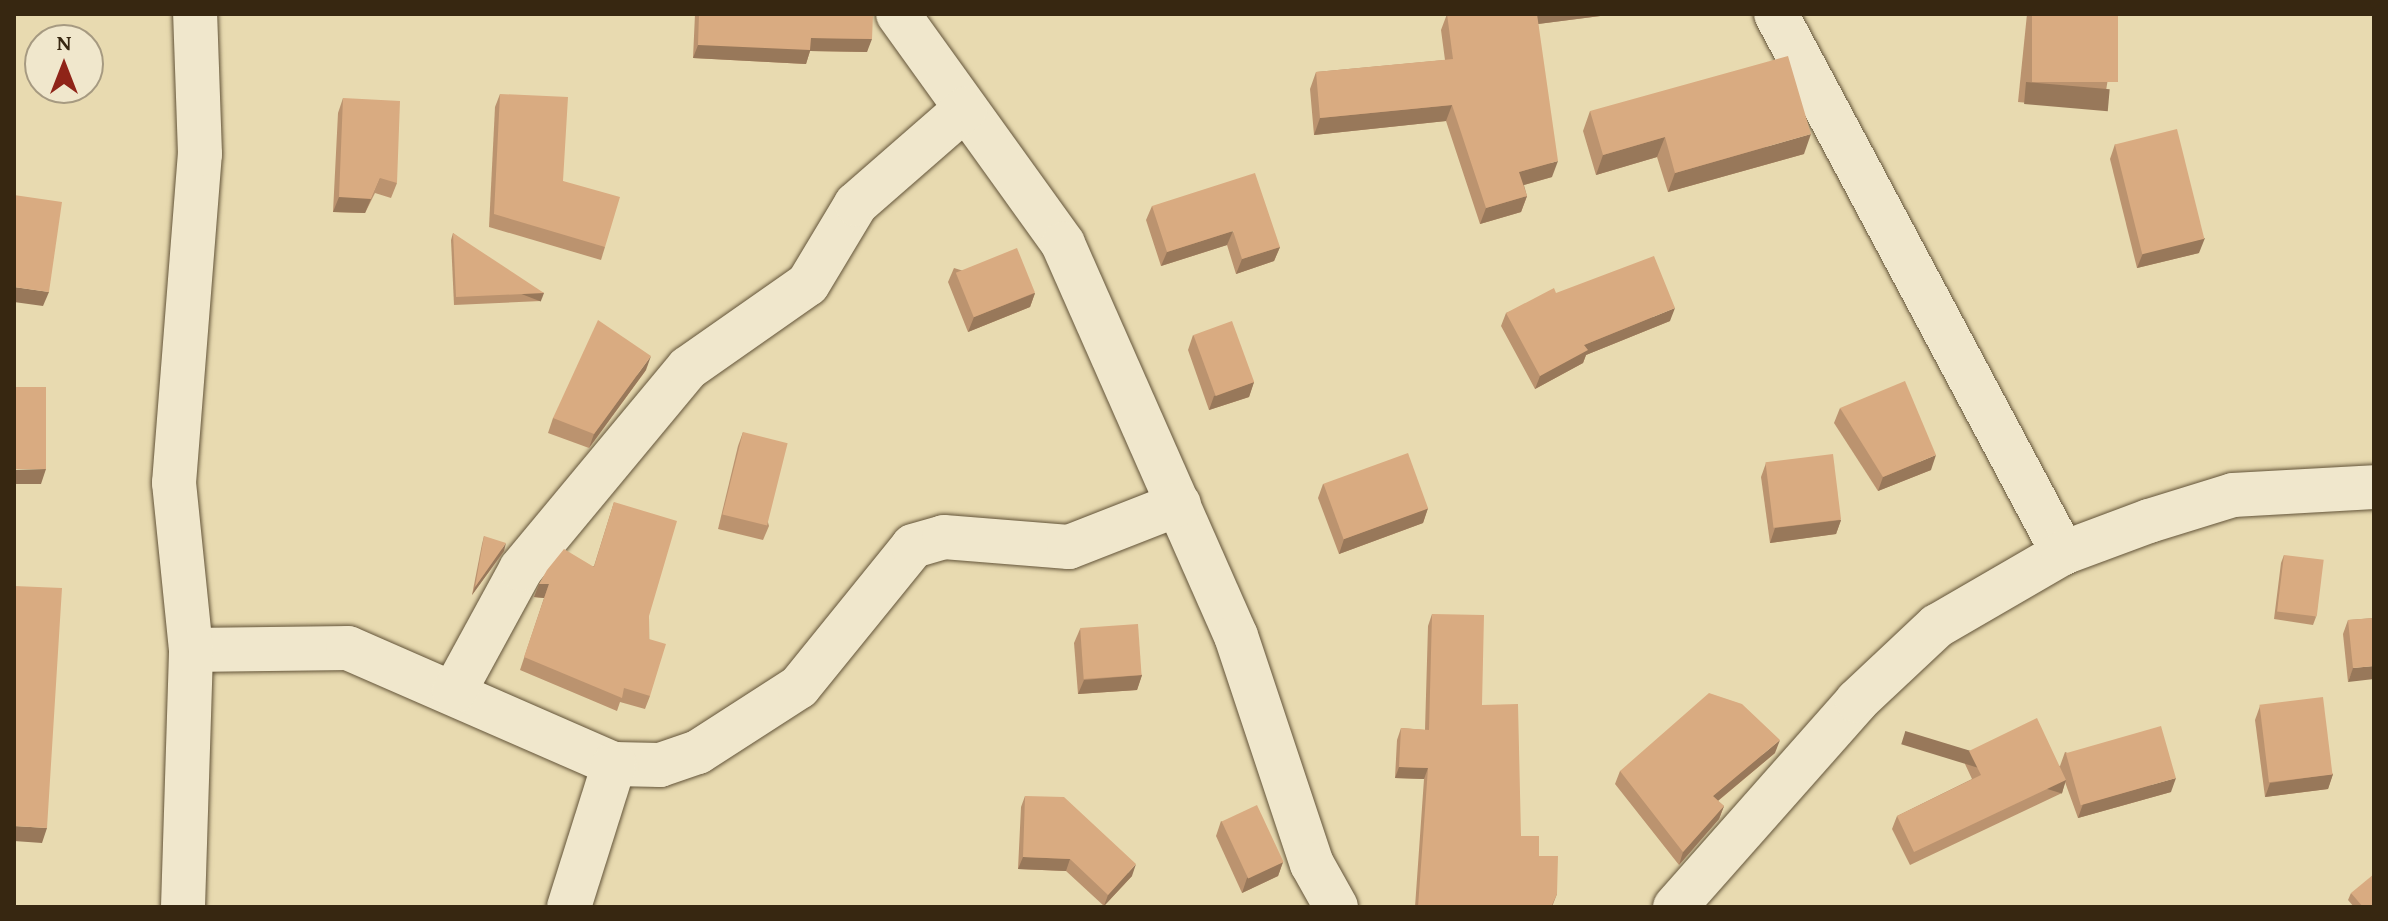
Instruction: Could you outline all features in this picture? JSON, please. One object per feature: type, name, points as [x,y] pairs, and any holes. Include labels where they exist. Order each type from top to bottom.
[{"type":"street","points":[[183,907],[191,650],[174,483],[200,154],[195,14]]},
{"type":"street","points":[[898,14],[1063,244],[1236,636],[1312,864],[1336,907]]},
{"type":"street","points":[[1776,14],[2063,553]]},
{"type":"street","points":[[454,692],[521,569],[688,368],[808,284],[856,204],[965,109]]},
{"type":"street","points":[[1675,907],[1857,701],[1937,626],[2063,553],[2233,495],[2374,487]]},
{"type":"street","points":[[191,650],[348,648],[454,692],[495,718],[614,764],[660,765],[698,752],[799,687],[913,546],[944,537],[1069,547],[1179,504]]},
{"type":"street","points":[[569,907],[614,764]]},
{"type":"building","points":[[699,14],[873,14],[872,39],[811,38],[810,50],[698,45]]},
{"type":"building","points":[[1447,14],[1537,14],[1558,161],[1519,172],[1527,196],[1486,208],[1452,105],[1320,118],[1316,72],[1453,59]]},
{"type":"building","points":[[2032,14],[2118,14],[2118,82],[2032,82]]},
{"type":"building","points":[[1788,56],[1811,134],[1675,173],[1665,137],[1603,155],[1590,111]]},
{"type":"building","points":[[500,94],[568,97],[563,181],[620,197],[605,247],[494,214]]},
{"type":"building","points":[[343,98],[400,101],[397,183],[380,178],[371,199],[339,197]]},
{"type":"building","points":[[2177,129],[2204,239],[2142,254],[2115,144]]},
{"type":"building","points":[[1255,173],[1280,247],[1242,259],[1233,231],[1167,252],[1152,206]]},
{"type":"building","points":[[14,195],[62,202],[49,292],[14,287]]},
{"type":"building","points":[[453,233],[544,293],[456,297]]},
{"type":"building","points":[[1017,248],[1035,293],[974,317],[956,273]]},
{"type":"building","points":[[1654,256],[1675,308],[1584,345],[1588,350],[1540,376],[1506,313],[1554,288],[1556,293]]},
{"type":"building","points":[[598,320],[651,356],[594,434],[553,418]]},
{"type":"building","points":[[1232,321],[1254,382],[1216,396],[1193,335]]},
{"type":"building","points":[[1905,381],[1936,455],[1883,477],[1840,408]]},
{"type":"building","points":[[14,387],[46,387],[46,469],[14,469]]},
{"type":"building","points":[[743,432],[788,443],[767,526],[722,514]]},
{"type":"building","points":[[1408,453],[1428,508],[1344,539],[1323,484]]},
{"type":"building","points":[[1833,454],[1841,520],[1774,528],[1766,462]]},
{"type":"building","points":[[614,502],[677,521],[649,616],[649,639],[666,644],[650,696],[624,688],[622,698],[524,657],[549,584],[539,584],[547,570],[564,549],[594,567]]},
{"type":"building","points":[[484,536],[506,543],[475,587]]},
{"type":"building","points":[[2284,555],[2324,560],[2317,616],[2277,612]]},
{"type":"building","points":[[14,586],[62,588],[47,828],[14,826]]},
{"type":"building","points":[[1432,614],[1484,615],[1482,705],[1518,704],[1521,836],[1539,836],[1539,856],[1558,856],[1557,894],[1551,907],[1418,907],[1428,768],[1399,767],[1401,728],[1429,730]]},
{"type":"building","points":[[2374,618],[2374,666],[2353,668],[2348,620]]},
{"type":"building","points":[[1138,624],[1142,675],[1084,679],[1080,628]]},
{"type":"building","points":[[1709,693],[1742,704],[1780,740],[1713,796],[1724,806],[1683,852],[1620,771]]},
{"type":"building","points":[[2323,697],[2333,774],[2269,782],[2259,705]]},
{"type":"building","points":[[2037,718],[2066,780],[1914,852],[1897,816],[1981,775],[1969,751]]},
{"type":"building","points":[[2161,726],[2176,778],[2081,805],[2066,753]]},
{"type":"building","points":[[1025,796],[1064,797],[1136,864],[1108,895],[1070,859],[1023,857]]},
{"type":"building","points":[[1257,805],[1284,862],[1248,879],[1222,821]]},
{"type":"building","points":[[2374,874],[2374,907],[2363,907],[2351,893]]}]
